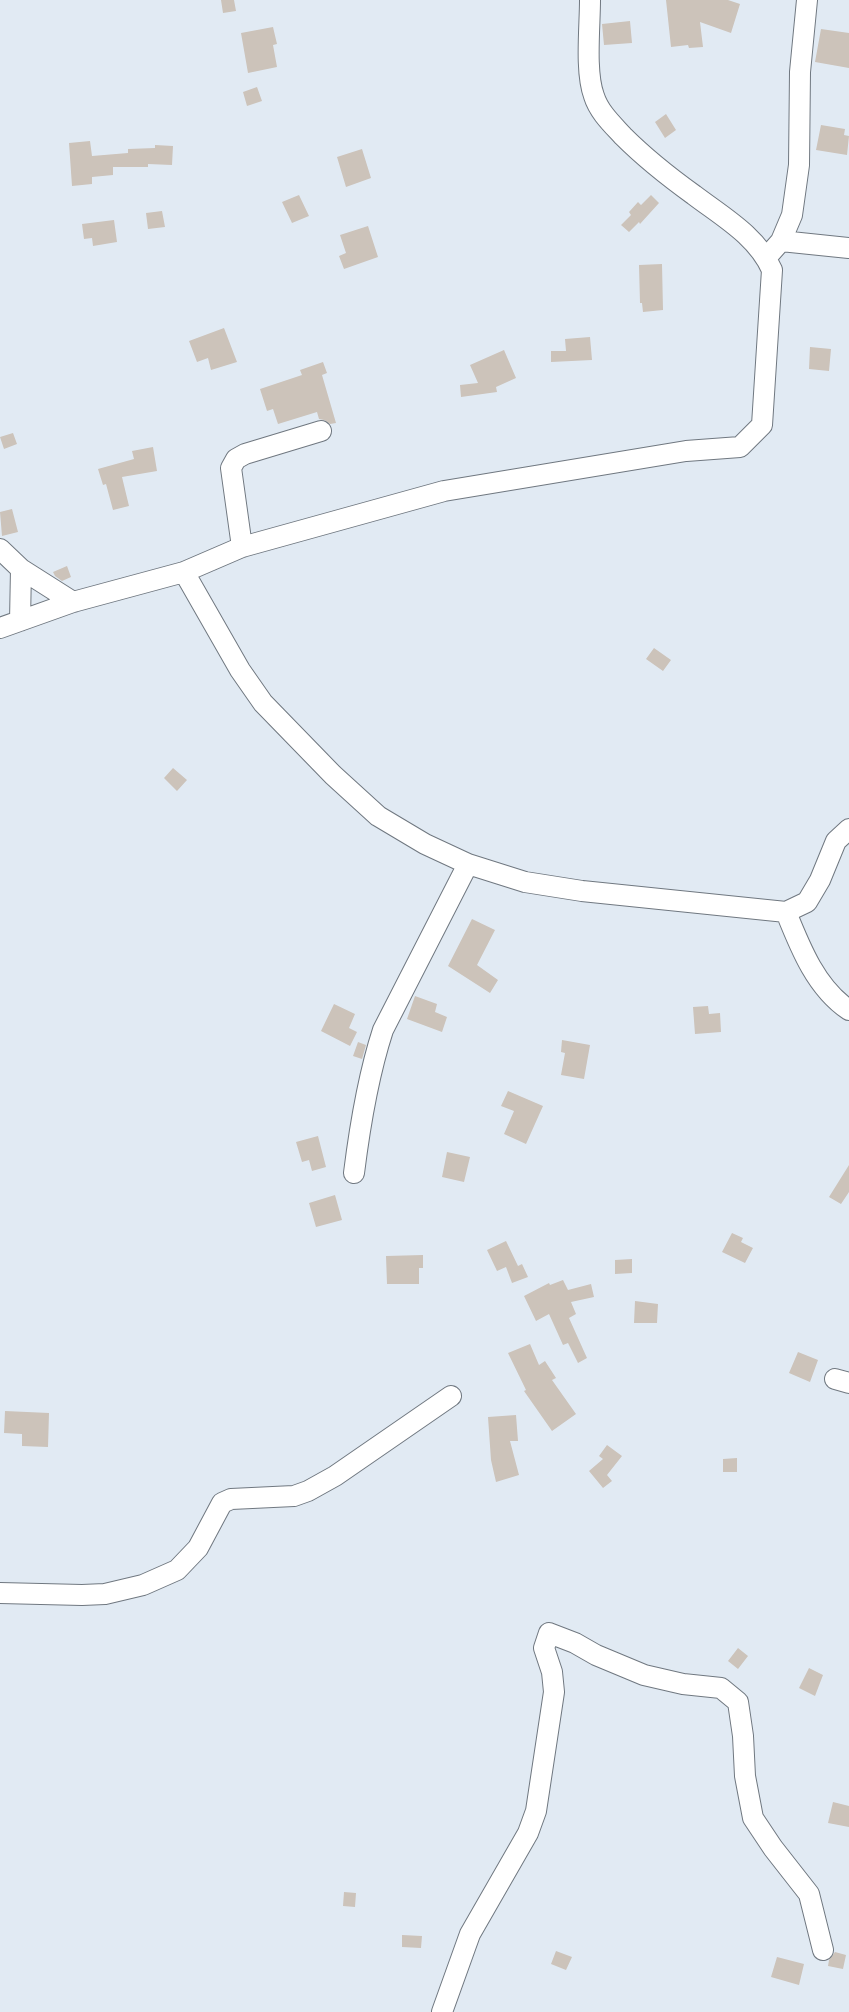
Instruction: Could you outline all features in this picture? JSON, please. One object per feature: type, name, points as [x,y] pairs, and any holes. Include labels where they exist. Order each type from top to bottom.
[{"type":"street","points":[[0,628],[74,602],[184,572],[242,547],[444,491],[686,451],[740,447],[762,425],[772,270],[766,258],[750,238],[665,174],[636,149],[601,111],[593,95],[589,75],[590,0]]},
{"type":"street","points":[[766,258],[781,242],[792,215],[799,165],[800,72],[807,0]]},
{"type":"street","points":[[781,242],[849,248]]},
{"type":"street","points":[[242,547],[231,468],[236,459],[245,454],[321,431]]},
{"type":"street","points":[[0,549],[21,569],[74,602]]},
{"type":"street","points":[[20,621],[21,569]]},
{"type":"street","points":[[184,572],[240,670],[263,703],[278,719],[333,775],[378,816],[425,844],[468,864],[525,882],[582,891],[786,912],[807,902],[820,880],[836,841],[849,829]]},
{"type":"street","points":[[354,1173],[365,1102],[375,1054],[383,1030],[468,864]]},
{"type":"street","points":[[786,912],[802,953],[830,994],[849,1010]]},
{"type":"street","points":[[0,1593],[105,1594],[142,1585],[177,1570],[198,1548],[222,1503],[231,1499],[294,1496],[308,1491],[335,1476],[451,1396]]},
{"type":"street","points":[[442,2012],[470,1934],[528,1833],[536,1811],[554,1692],[552,1672],[544,1648],[549,1634],[574,1643],[644,1676],[683,1684],[721,1688],[738,1702],[745,1776],[753,1818],[808,1894],[823,1950]]},
{"type":"building","points":[[221,0],[234,0],[236,11],[223,13]]},
{"type":"building","points":[[666,0],[728,0],[740,4],[731,33],[700,22],[703,47],[689,48],[688,45],[671,47]]},
{"type":"building","points":[[630,21],[632,43],[604,45],[602,24]]},
{"type":"building","points":[[273,27],[277,44],[273,45],[277,67],[248,73],[241,33]]},
{"type":"building","points":[[821,29],[849,33],[849,68],[815,62]]},
{"type":"building","points":[[257,87],[262,101],[247,106],[243,92]]},
{"type":"building","points":[[666,114],[676,130],[665,138],[655,122]]},
{"type":"building","points":[[821,125],[845,129],[844,135],[849,136],[847,155],[816,150]]},
{"type":"building","points":[[90,141],[92,156],[128,153],[128,149],[155,148],[155,145],[173,146],[172,165],[148,164],[148,167],[113,167],[113,175],[92,177],[92,184],[72,186],[69,143]]},
{"type":"building","points":[[362,149],[371,178],[346,187],[337,157]]},
{"type":"building","points":[[299,195],[309,216],[292,223],[282,202]]},
{"type":"building","points":[[651,195],[659,203],[640,224],[639,222],[629,232],[621,225],[631,215],[629,212],[638,202],[641,205]]},
{"type":"building","points":[[162,211],[165,227],[148,229],[146,213]]},
{"type":"building","points":[[114,220],[117,242],[93,246],[92,238],[84,239],[82,224]]},
{"type":"building","points":[[368,226],[378,257],[344,269],[339,256],[346,253],[340,235]]},
{"type":"building","points":[[662,264],[663,310],[643,312],[642,303],[640,303],[639,265]]},
{"type":"building","points":[[224,328],[237,362],[211,370],[208,358],[197,362],[189,341]]},
{"type":"building","points":[[590,337],[592,360],[551,362],[551,351],[566,351],[565,339]]},
{"type":"building","points":[[810,347],[831,349],[829,371],[809,369]]},
{"type":"building","points":[[504,350],[516,378],[496,387],[497,392],[461,397],[460,385],[478,383],[470,365]]},
{"type":"building","points":[[323,362],[327,373],[322,375],[336,423],[330,424],[319,419],[317,412],[278,424],[273,409],[267,411],[260,389],[302,375],[300,370]]},
{"type":"building","points":[[13,433],[17,444],[4,449],[0,437]]},
{"type":"building","points":[[153,447],[157,471],[122,477],[129,506],[113,510],[106,484],[103,485],[98,469],[134,459],[132,451]]},
{"type":"building","points":[[12,509],[18,532],[2,536],[0,512]]},
{"type":"building","points":[[67,566],[71,577],[62,581],[53,572]]},
{"type":"building","points":[[654,648],[671,660],[663,671],[646,659]]},
{"type":"building","points":[[173,768],[187,780],[177,791],[164,778]]},
{"type":"building","points":[[472,919],[495,930],[477,965],[498,980],[490,993],[448,966]]},
{"type":"building","points":[[415,996],[437,1004],[435,1012],[447,1017],[442,1032],[407,1019]]},
{"type":"building","points":[[334,1004],[355,1014],[349,1028],[357,1032],[350,1046],[321,1031]]},
{"type":"building","points":[[708,1006],[709,1014],[720,1013],[721,1032],[695,1034],[693,1007]]},
{"type":"building","points":[[562,1040],[590,1045],[584,1079],[561,1075],[565,1053],[561,1052]]},
{"type":"building","points":[[358,1042],[366,1045],[362,1059],[353,1056]]},
{"type":"building","points":[[508,1091],[543,1106],[526,1144],[504,1134],[514,1111],[501,1106]]},
{"type":"building","points":[[318,1136],[326,1167],[312,1171],[309,1160],[302,1162],[296,1142]]},
{"type":"building","points":[[447,1152],[470,1157],[464,1182],[442,1177]]},
{"type":"building","points":[[849,1165],[849,1192],[841,1204],[829,1197]]},
{"type":"building","points":[[335,1195],[342,1220],[316,1227],[309,1203]]},
{"type":"building","points":[[732,1233],[743,1238],[741,1242],[753,1248],[745,1263],[722,1252]]},
{"type":"building","points":[[506,1241],[518,1266],[522,1264],[528,1277],[512,1283],[506,1267],[497,1271],[487,1250]]},
{"type":"building","points":[[423,1255],[423,1268],[419,1268],[419,1284],[387,1284],[386,1256]]},
{"type":"building","points":[[632,1259],[632,1273],[615,1274],[615,1260]]},
{"type":"building","points":[[563,1280],[568,1290],[591,1284],[594,1297],[571,1302],[576,1314],[569,1318],[587,1358],[578,1363],[568,1343],[563,1345],[549,1314],[536,1321],[524,1296],[549,1283],[550,1285]]},
{"type":"building","points":[[635,1301],[658,1304],[657,1323],[634,1323]]},
{"type":"building","points":[[530,1344],[539,1365],[545,1361],[556,1378],[552,1380],[576,1414],[552,1431],[524,1391],[526,1390],[508,1353]]},
{"type":"building","points":[[798,1352],[818,1360],[810,1382],[789,1373]]},
{"type":"building","points":[[5,1411],[49,1413],[48,1447],[22,1446],[22,1434],[4,1433]]},
{"type":"building","points":[[516,1415],[518,1441],[510,1441],[519,1475],[496,1482],[491,1460],[488,1417]]},
{"type":"building","points":[[607,1445],[622,1456],[607,1475],[612,1481],[603,1488],[589,1471],[603,1459],[599,1456]]},
{"type":"building","points":[[737,1458],[737,1472],[723,1472],[723,1459]]},
{"type":"building","points":[[738,1648],[748,1656],[738,1669],[728,1661]]},
{"type":"building","points":[[809,1668],[823,1675],[815,1696],[799,1688]]},
{"type":"building","points":[[833,1802],[849,1806],[849,1827],[828,1823]]},
{"type":"building","points":[[344,1892],[356,1893],[355,1907],[343,1906]]},
{"type":"building","points":[[402,1935],[422,1936],[421,1948],[402,1947]]},
{"type":"building","points":[[556,1951],[572,1957],[566,1970],[551,1964]]},
{"type":"building","points":[[835,1952],[846,1955],[843,1969],[828,1966]]},
{"type":"building","points":[[777,1957],[804,1964],[799,1985],[771,1977]]}]
